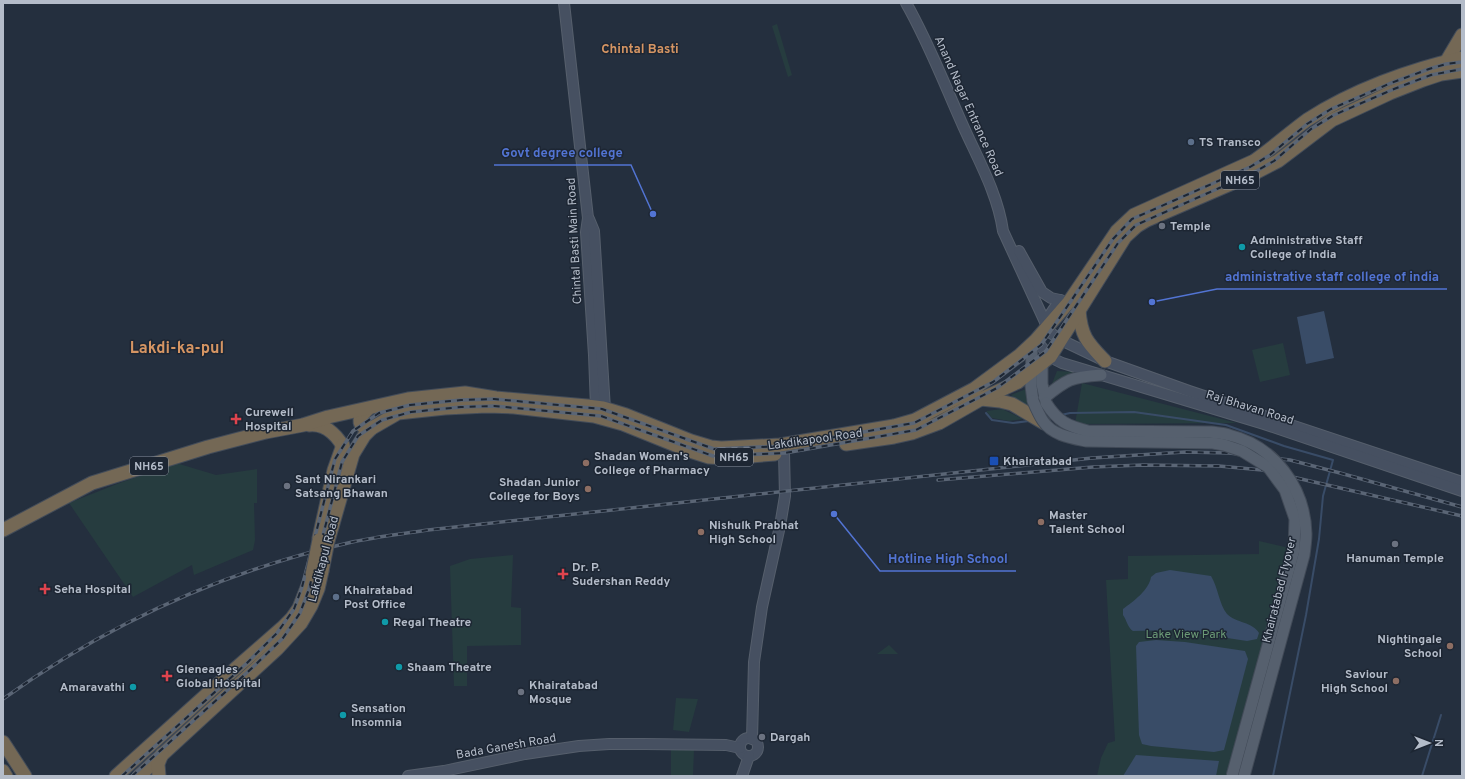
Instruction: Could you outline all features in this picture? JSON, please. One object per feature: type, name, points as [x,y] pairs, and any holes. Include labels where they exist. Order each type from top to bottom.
[{"type":"highway","points":[[1446,62],[1462,35]]},
{"type":"highway","name":"NH65","points":[[1046,360],[1061,340],[1069,304],[1117,231],[1134,215],[1254,161],[1308,120],[1335,104],[1389,80],[1416,70],[1446,62],[1462,60]]},
{"type":"highway","name":"NH65","points":[[1034,342],[1045,326],[1069,304],[1125,237],[1137,226],[1147,220],[1251,175],[1278,161],[1314,132],[1332,120],[1390,93],[1441,74],[1462,60]]},
{"type":"highway","points":[[1335,104],[1344,114]]},
{"type":"highway","points":[[1069,304],[1088,344],[1105,361]]},
{"type":"highway","name":"Lakdikapool Road","points":[[445,408],[487,406],[514,407],[594,416],[711,447],[733,448],[780,445],[894,426],[915,420],[974,389],[1007,365],[1034,342]]},
{"type":"highway","name":"Lakdikapool Road","points":[[368,408],[408,399],[465,393],[496,398],[543,401],[600,408],[626,415],[709,457],[725,458],[784,453],[912,433],[939,423],[981,399],[1018,382],[1046,360]]},
{"type":"highway","points":[[981,399],[1012,404],[1044,423]]},
{"type":"highway","points":[[368,408],[360,418],[360,423],[367,429],[372,428]]},
{"type":"highway","name":"NH65","points":[[304,425],[328,417],[368,408]]},
{"type":"highway","name":"Lakdikapul Road","points":[[323,540],[358,445],[372,428],[398,413],[445,408]]},
{"type":"highway","name":"NH65","points":[[3,530],[92,483],[208,447],[266,432],[314,424],[325,427],[335,434],[343,445],[350,465]]},
{"type":"highway","name":"Lakdikapul Road","points":[[146,774],[162,754],[277,649],[301,623],[311,606],[318,589],[317,573],[334,470],[343,445]]},
{"type":"highway","name":"Lakdikapul Road","points":[[116,776],[292,618],[299,608],[317,573]]},
{"type":"highway","points":[[3,742],[25,775]]},
{"type":"highway","points":[[159,776],[158,764],[162,754]]},
{"type":"highway","points":[[3,771],[6,776]]},
{"type":"main road","name":"Khairatabad Flyover","points":[[1034,342],[1031,372],[1033,401],[1044,423],[1055,431],[1066,437],[1086,441],[1188,442],[1224,445],[1242,451],[1268,467],[1285,490],[1295,519],[1294,550],[1232,776]]},
{"type":"main road","points":[[1045,400],[1042,375],[1046,360]]},
{"type":"main road","points":[[1045,400],[1068,380],[1081,376],[1101,375]]},
{"type":"main road","name":"Khairatabad Flyover","points":[[1045,400],[1050,410],[1062,422],[1072,427],[1088,431],[1211,432],[1228,434],[1256,446],[1268,454],[1280,465],[1292,481],[1299,496],[1304,516],[1306,534],[1304,555],[1244,776]]},
{"type":"street","name":"Chintal Basti Main Road","points":[[564,3],[588,218],[586,232],[597,339],[600,408]]},
{"type":"street","name":"Anand Nagar Entrance Road","points":[[906,3],[928,46],[993,193],[1002,222]]},
{"type":"street","points":[[1002,222],[1042,292],[1051,298],[1069,304]]},
{"type":"street","points":[[1002,222],[1003,231],[1045,326],[1021,347],[1007,365]]},
{"type":"street","name":"Raj Bhavan Road","points":[[1045,326],[1061,340],[1105,361],[1189,391],[1462,482]]},
{"type":"street","name":"Raj Bhavan Road","points":[[1034,342],[1046,360],[1062,363],[1264,424],[1462,491]]},
{"type":"street","points":[[752,738],[744,740],[740,748],[742,753],[749,756],[756,753],[758,749],[756,742],[752,738],[753,675],[756,642],[785,496],[784,453]]},
{"type":"street","name":"Bada Ganesh Road","points":[[408,776],[525,754],[609,744],[726,745],[740,748]]},
{"type":"street","points":[[742,776],[749,756]]},
{"type":"green space","points":[[777,24],[792,75],[788,77],[772,26]]},
{"type":"green space","points":[[1283,343],[1290,375],[1260,382],[1252,350]]},
{"type":"green space","points":[[1057,371],[1078,372],[1051,386]]},
{"type":"green space","points":[[1082,383],[1237,423],[1075,424]]},
{"type":"green space","points":[[1026,389],[1031,408],[1028,409],[1011,395]]},
{"type":"green space","points":[[1002,409],[1023,419],[1009,421],[992,418],[986,411]]},
{"type":"green space","points":[[176,463],[216,475],[257,469],[257,503],[254,503],[255,540],[253,550],[194,575],[192,565],[133,597],[69,503]]},
{"type":"green space","name":"Lake View Park","points":[[1259,541],[1289,548],[1228,776],[1097,776],[1101,758],[1108,743],[1115,741],[1106,580],[1128,579],[1128,556],[1259,554]]},
{"type":"green space","points":[[513,555],[511,607],[521,608],[521,645],[467,646],[467,686],[454,686],[450,566],[470,559]]},
{"type":"green space","points":[[889,645],[898,654],[877,654]]},
{"type":"green space","points":[[676,698],[698,699],[689,732],[673,730]]},
{"type":"green space","points":[[671,750],[694,750],[693,776],[671,776]]},
{"type":"water","points":[[1324,311],[1334,358],[1306,364],[1297,317]]},
{"type":"water","points":[[1170,570],[1211,576],[1224,610],[1231,617],[1256,629],[1259,633],[1257,639],[1247,641],[1175,630],[1131,630],[1123,615],[1123,609],[1144,591],[1150,582],[1151,577],[1156,573]]},
{"type":"water","points":[[1156,640],[1185,642],[1245,651],[1248,659],[1224,750],[1214,752],[1142,744],[1139,735],[1136,646],[1139,642]]},
{"type":"water","points":[[1136,755],[1219,761],[1216,776],[1123,776]]},
{"type":"waterway","points":[[1061,415],[1070,413],[1134,412],[1226,425],[1284,446],[1333,460],[1323,496],[1319,539],[1306,615],[1273,776]]},
{"type":"waterway","points":[[986,413],[992,420],[1013,423],[1029,421]]},
{"type":"waterway","points":[[1422,776],[1441,715]]},
{"type":"railway","points":[[122,776],[247,663],[277,633],[294,609],[302,587],[335,459],[353,431],[379,413],[410,405],[461,400],[494,399],[602,409],[714,449],[784,446],[914,423],[993,382],[1041,345],[1113,239],[1132,219],[1250,167],[1270,155],[1307,124],[1331,109],[1391,83],[1429,69],[1446,64],[1462,62]]},
{"type":"railway","points":[[132,776],[252,668],[283,638],[300,613],[309,589],[342,462],[358,436],[382,420],[411,412],[461,407],[494,406],[601,416],[713,456],[785,453],[916,430],[997,388],[1046,351],[1118,243],[1136,225],[1253,173],[1274,161],[1311,129],[1334,115],[1431,75],[1462,69]]},
{"type":"railway","points":[[3,699],[43,672],[125,624],[168,603],[211,585],[255,569],[348,543],[428,530],[1092,458],[1185,452],[1229,453],[1290,460],[1462,507]]},
{"type":"railway","points":[[938,480],[1093,467],[1143,465],[1219,466],[1262,470],[1462,516]]},
{"type":"place","name":"TS Transco","points":[[1191,142]]},
{"type":"place","name":"Govt degree college","points":[[653,214]]},
{"type":"place","name":"Temple","points":[[1162,226]]},
{"type":"place","name":"Administrative Staff College of India","points":[[1242,247]]},
{"type":"place","name":"administrative staff college of india","points":[[1152,302]]},
{"type":"place","name":"Curewell Hospital","points":[[236,419]]},
{"type":"place","name":"Khairatabad","points":[[994,461]]},
{"type":"place","name":"Shadan Women's College of Pharmacy","points":[[586,463]]},
{"type":"place","name":"Sant Nirankari Satsang Bhawan","points":[[287,486]]},
{"type":"place","name":"Shadan Junior College for Boys","points":[[588,489]]},
{"type":"place","name":"Hotline High School","points":[[834,514]]},
{"type":"place","name":"Master Talent School","points":[[1041,522]]},
{"type":"place","name":"Nishulk Prabhat High School","points":[[701,532]]},
{"type":"place","name":"Hanuman Temple","points":[[1395,544]]},
{"type":"place","name":"Dr. P. Sudershan Reddy","points":[[563,574]]},
{"type":"place","name":"Seha Hospital","points":[[45,589]]},
{"type":"place","name":"Khairatabad Post Office","points":[[336,597]]},
{"type":"place","name":"Regal Theatre","points":[[385,622]]},
{"type":"place","name":"Nightingale School","points":[[1450,646]]},
{"type":"place","name":"Shaam Theatre","points":[[399,667]]},
{"type":"place","name":"Gleneagles Global Hospital","points":[[167,676]]},
{"type":"place","name":"Saviour High School","points":[[1396,681]]},
{"type":"place","name":"Amaravathi","points":[[133,687]]},
{"type":"place","name":"Khairatabad Mosque","points":[[521,692]]},
{"type":"place","name":"Sensation Insomnia","points":[[343,715]]},
{"type":"place","name":"Dargah","points":[[762,737]]},
{"type":"district","name":"Chintal Basti","points":[[640,48]]},
{"type":"district","name":"Lakdi-ka-pul","points":[[177,347]]}]
